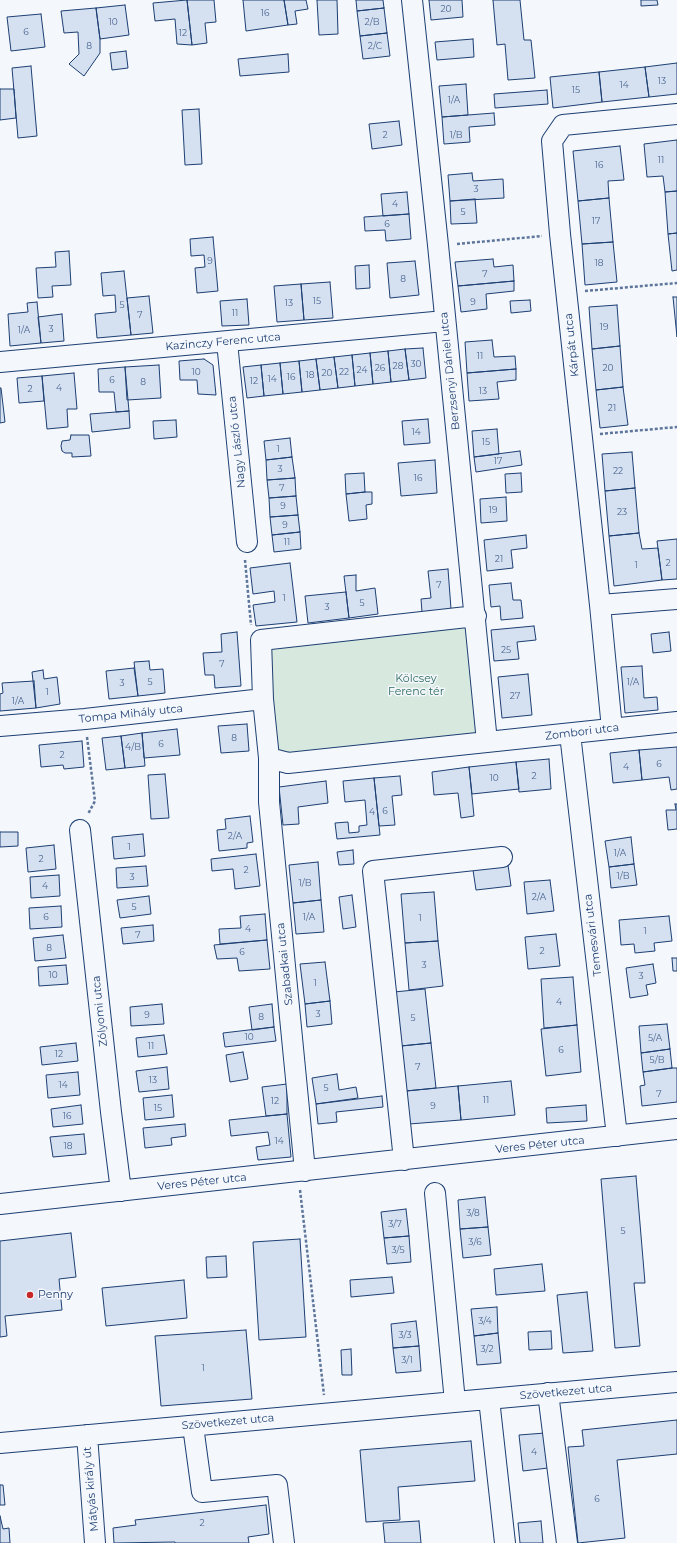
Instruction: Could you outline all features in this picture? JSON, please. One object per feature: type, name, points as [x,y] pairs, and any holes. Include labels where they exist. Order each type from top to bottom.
[{"type":"street","name":"Berzsenyi Dániel utca","points":[[412,0],[476,616],[487,742]]},
{"type":"street","name":"Kárpát utca","points":[[612,729],[560,234],[552,141],[563,125],[677,114]]},
{"type":"street","name":"Kazinczy Ferenc utca","points":[[0,362],[445,321]]},
{"type":"street","name":"Nagy László utca","points":[[227,342],[246,542]]},
{"type":"street","points":[[600,605],[677,599]]},
{"type":"street","points":[[476,616],[261,640],[263,699],[269,758],[288,763],[487,742]]},
{"type":"street","name":"Tompa Mihály utca","points":[[0,726],[85,719],[263,699]]},
{"type":"street","name":"Zombori utca","points":[[487,742],[677,722]]},
{"type":"street","name":"Temesvári utca","points":[[570,734],[617,1136]]},
{"type":"street","name":"Szabadkai utca","points":[[269,758],[269,802],[301,1171]]},
{"type":"street","name":"Zólyomi utca","points":[[80,830],[121,1191]]},
{"type":"street","points":[[404,1160],[373,871],[502,857]]},
{"type":"street","name":"Veres Péter utca","points":[[0,1204],[677,1129]]},
{"type":"street","points":[[436,1193],[455,1402]]},
{"type":"street","name":"Szövetkezet utca","points":[[0,1442],[677,1382]]},
{"type":"street","points":[[548,1394],[567,1543]]},
{"type":"street","points":[[488,1399],[505,1543]]},
{"type":"street","points":[[193,1426],[202,1492],[278,1485],[284,1543]]},
{"type":"street","name":"Mátyás király út","points":[[87,1435],[96,1543]]},
{"type":"path","points":[[438,245],[560,234]]},
{"type":"path","points":[[567,293],[677,284]]},
{"type":"path","points":[[582,436],[677,427]]},
{"type":"path","points":[[246,542],[244,553],[251,626],[261,640]]},
{"type":"path","points":[[80,830],[95,801],[85,719]]},
{"type":"path","points":[[301,1171],[326,1413]]},
{"type":"green space","name":"Kölcsey Ferenc tér","points":[[476,616],[487,742],[290,756],[274,750],[261,640]]},
{"type":"building","points":[[187,0],[214,0],[216,22],[205,23],[207,43],[192,45]]},
{"type":"building","points":[[187,0],[192,45],[177,44],[175,19],[155,21],[153,3]]},
{"type":"building","points":[[243,0],[284,0],[288,25],[246,31]]},
{"type":"building","points":[[284,0],[306,0],[308,9],[295,11],[297,24],[288,25]]},
{"type":"building","points":[[317,0],[337,0],[338,34],[319,35]]},
{"type":"building","points":[[356,0],[383,0],[384,8],[357,11]]},
{"type":"building","points":[[429,0],[462,0],[463,17],[431,20]]},
{"type":"building","points":[[493,0],[520,0],[524,40],[531,40],[535,78],[508,80],[505,44],[497,45]]},
{"type":"building","points":[[641,0],[657,0],[658,5],[641,6]]},
{"type":"building","points":[[125,5],[129,35],[100,39],[96,8]]},
{"type":"building","points":[[96,8],[100,39],[100,53],[84,76],[69,64],[79,54],[78,32],[64,33],[61,11]]},
{"type":"building","points":[[384,8],[387,33],[360,36],[357,11]]},
{"type":"building","points":[[41,14],[45,47],[11,51],[7,17]]},
{"type":"building","points":[[387,33],[390,56],[363,59],[360,36]]},
{"type":"building","points":[[473,39],[474,57],[437,60],[435,42]]},
{"type":"building","points":[[126,51],[128,68],[112,70],[110,53]]},
{"type":"building","points":[[288,54],[289,72],[240,76],[238,59]]},
{"type":"building","points":[[677,63],[677,94],[649,97],[645,67]]},
{"type":"building","points":[[31,66],[37,136],[18,138],[12,68]]},
{"type":"building","points":[[645,67],[649,97],[602,102],[599,72]]},
{"type":"building","points":[[599,72],[602,102],[553,108],[550,77]]},
{"type":"building","points":[[466,84],[468,115],[442,117],[439,86]]},
{"type":"building","points":[[0,89],[14,89],[16,118],[0,120]]},
{"type":"building","points":[[547,90],[548,104],[495,108],[494,94]]},
{"type":"building","points":[[199,109],[202,164],[185,165],[182,110]]},
{"type":"building","points":[[494,113],[495,125],[469,127],[470,142],[444,144],[442,117]]},
{"type":"building","points":[[399,121],[402,145],[372,149],[369,124]]},
{"type":"building","points":[[677,140],[677,191],[665,192],[663,176],[647,177],[644,144]]},
{"type":"building","points":[[620,146],[624,180],[608,181],[609,198],[578,201],[573,151]]},
{"type":"building","points":[[472,173],[473,181],[503,179],[504,198],[450,201],[448,175]]},
{"type":"building","points":[[677,191],[677,233],[668,234],[665,192]]},
{"type":"building","points":[[407,192],[409,214],[383,216],[381,194]]},
{"type":"building","points":[[609,198],[613,242],[582,244],[578,201]]},
{"type":"building","points":[[475,199],[477,223],[451,224],[450,201]]},
{"type":"building","points":[[409,214],[411,239],[386,241],[385,230],[365,231],[364,217]]},
{"type":"building","points":[[677,233],[677,270],[672,271],[668,234]]},
{"type":"building","points":[[213,237],[218,291],[197,293],[195,268],[205,267],[204,255],[191,256],[190,239]]},
{"type":"building","points":[[613,242],[617,282],[585,285],[582,244]]},
{"type":"building","points":[[69,251],[71,285],[52,286],[53,297],[38,298],[36,268],[56,267],[55,252]]},
{"type":"building","points":[[493,259],[494,267],[513,265],[514,281],[458,286],[455,262]]},
{"type":"building","points":[[415,261],[419,295],[390,298],[387,263]]},
{"type":"building","points":[[369,265],[370,288],[356,289],[355,266]]},
{"type":"building","points":[[124,271],[131,335],[97,338],[95,314],[116,312],[115,295],[103,296],[101,273]]},
{"type":"building","points":[[514,281],[514,291],[486,294],[487,309],[461,312],[458,286]]},
{"type":"building","points":[[330,282],[333,318],[304,320],[301,284]]},
{"type":"building","points":[[301,284],[304,320],[277,322],[274,286]]},
{"type":"building","points":[[149,296],[153,333],[131,335],[127,298]]},
{"type":"building","points":[[673,297],[677,297],[677,337]]},
{"type":"building","points":[[247,299],[249,325],[222,326],[220,301]]},
{"type":"building","points":[[530,300],[531,311],[511,313],[510,301]]},
{"type":"building","points":[[37,302],[41,343],[10,346],[8,314],[28,312],[27,303]]},
{"type":"building","points":[[617,305],[620,346],[592,349],[589,307]]},
{"type":"building","points":[[62,314],[64,341],[41,343],[38,317]]},
{"type":"building","points":[[492,340],[494,357],[515,356],[516,369],[467,373],[465,342]]},
{"type":"building","points":[[620,346],[623,387],[596,390],[592,349]]},
{"type":"building","points":[[423,348],[426,378],[409,380],[405,349]]},
{"type":"building","points":[[405,349],[409,380],[391,382],[388,351]]},
{"type":"building","points":[[388,351],[391,382],[373,384],[370,353]]},
{"type":"building","points":[[370,353],[373,384],[355,386],[352,355]]},
{"type":"building","points":[[352,355],[355,386],[338,388],[334,357]]},
{"type":"building","points":[[334,357],[338,388],[320,390],[316,359]]},
{"type":"building","points":[[204,359],[213,365],[216,395],[198,394],[197,380],[180,380],[179,361]]},
{"type":"building","points":[[316,359],[320,390],[302,392],[299,361]]},
{"type":"building","points":[[299,361],[302,392],[283,394],[280,363]]},
{"type":"building","points":[[280,363],[283,394],[264,396],[261,365]]},
{"type":"building","points":[[159,365],[161,398],[127,400],[125,367]]},
{"type":"building","points":[[261,365],[264,396],[247,398],[243,367]]},
{"type":"building","points":[[125,367],[129,411],[116,412],[114,392],[99,392],[98,369]]},
{"type":"building","points":[[516,369],[516,380],[497,382],[499,399],[469,401],[467,373]]},
{"type":"building","points":[[74,373],[77,409],[67,409],[68,427],[47,429],[42,376]]},
{"type":"building","points":[[42,376],[44,401],[19,403],[17,378]]},
{"type":"building","points":[[623,387],[628,425],[600,428],[596,390]]},
{"type":"building","points":[[0,388],[5,422],[0,423]]},
{"type":"building","points":[[129,411],[130,428],[92,432],[90,414]]},
{"type":"building","points":[[428,419],[430,443],[404,445],[402,421]]},
{"type":"building","points":[[176,420],[177,437],[154,439],[153,421]]},
{"type":"building","points":[[497,429],[499,454],[474,457],[472,431]]},
{"type":"building","points":[[71,435],[89,435],[91,456],[72,457],[72,453],[65,453],[62,451],[62,441],[70,440]]},
{"type":"building","points":[[290,438],[292,457],[266,460],[264,441]]},
{"type":"building","points":[[520,451],[522,465],[476,472],[474,457]]},
{"type":"building","points":[[632,452],[635,488],[605,491],[602,454]]},
{"type":"building","points":[[292,457],[295,478],[267,480],[266,460]]},
{"type":"building","points":[[435,460],[437,493],[401,496],[398,463]]},
{"type":"building","points":[[364,473],[365,492],[346,494],[345,474]]},
{"type":"building","points":[[521,473],[522,492],[506,493],[505,474]]},
{"type":"building","points":[[295,478],[296,496],[269,498],[267,480]]},
{"type":"building","points":[[635,488],[639,533],[609,536],[605,491]]},
{"type":"building","points":[[372,492],[372,504],[366,505],[367,519],[349,521],[346,494]]},
{"type":"building","points":[[296,496],[298,515],[270,517],[269,498]]},
{"type":"building","points":[[506,497],[507,521],[481,523],[480,499]]},
{"type":"building","points":[[298,515],[300,532],[272,535],[270,517]]},
{"type":"building","points":[[300,532],[301,549],[274,552],[272,535]]},
{"type":"building","points":[[639,533],[642,549],[658,548],[662,580],[614,586],[609,536]]},
{"type":"building","points":[[526,535],[527,548],[511,550],[513,568],[487,571],[484,540]]},
{"type":"building","points":[[677,539],[677,579],[662,580],[657,541]]},
{"type":"building","points":[[290,563],[297,622],[256,626],[253,605],[275,602],[274,591],[253,594],[250,568]]},
{"type":"building","points":[[448,569],[451,609],[422,612],[421,599],[431,598],[428,571]]},
{"type":"building","points":[[356,575],[356,591],[375,588],[378,614],[349,618],[344,576]]},
{"type":"building","points":[[511,583],[513,600],[521,600],[523,618],[501,620],[500,606],[491,607],[489,585]]},
{"type":"building","points":[[346,592],[349,618],[308,623],[305,596]]},
{"type":"building","points":[[534,626],[536,640],[517,642],[519,659],[494,661],[491,630]]},
{"type":"building","points":[[237,632],[241,686],[215,688],[214,675],[205,675],[203,653],[222,652],[221,634]]},
{"type":"building","points":[[669,632],[671,651],[653,653],[651,634]]},
{"type":"building","points":[[149,661],[150,670],[163,669],[165,693],[138,696],[134,662]]},
{"type":"building","points":[[642,666],[644,698],[657,697],[658,710],[625,713],[621,667]]},
{"type":"building","points":[[134,668],[138,696],[109,699],[106,671]]},
{"type":"building","points":[[43,670],[44,679],[57,677],[60,704],[36,708],[32,672]]},
{"type":"building","points":[[528,674],[532,715],[502,718],[498,677]]},
{"type":"building","points":[[34,681],[36,708],[0,711],[0,694],[3,693],[2,683]]},
{"type":"building","points":[[247,724],[249,751],[221,753],[218,726]]},
{"type":"building","points":[[177,729],[180,755],[144,758],[142,733]]},
{"type":"building","points":[[142,733],[145,766],[125,768],[121,736]]},
{"type":"building","points":[[121,736],[125,768],[106,770],[102,738]]},
{"type":"building","points":[[82,741],[84,767],[64,769],[63,765],[41,767],[39,745]]},
{"type":"building","points":[[677,747],[677,789],[671,790],[669,777],[642,780],[639,750]]},
{"type":"building","points":[[639,750],[642,780],[613,783],[610,753]]},
{"type":"building","points":[[549,759],[551,789],[519,792],[516,762]]},
{"type":"building","points":[[516,762],[519,789],[472,794],[469,767]]},
{"type":"building","points":[[469,767],[474,816],[461,818],[458,793],[434,795],[432,772]]},
{"type":"building","points":[[165,774],[169,818],[151,819],[148,775]]},
{"type":"building","points":[[400,776],[402,795],[392,796],[395,825],[379,826],[374,778]]},
{"type":"building","points":[[374,778],[380,835],[337,839],[335,823],[348,822],[349,833],[359,832],[359,826],[367,825],[365,800],[345,802],[343,781]]},
{"type":"building","points":[[326,781],[328,803],[298,807],[299,824],[283,825],[279,787]]},
{"type":"building","points":[[675,804],[677,804],[677,829],[668,830],[666,810],[676,810]]},
{"type":"building","points":[[250,816],[253,842],[247,843],[247,848],[219,851],[217,830],[226,829],[225,819]]},
{"type":"building","points":[[0,832],[18,832],[18,846],[0,847]]},
{"type":"building","points":[[143,834],[145,856],[114,859],[112,837]]},
{"type":"building","points":[[631,837],[634,864],[609,867],[605,841]]},
{"type":"building","points":[[54,845],[56,869],[28,872],[26,848]]},
{"type":"building","points":[[353,850],[354,864],[339,865],[337,852]]},
{"type":"building","points":[[256,854],[260,886],[235,889],[233,869],[212,871],[211,859]]},
{"type":"building","points":[[318,862],[321,900],[293,903],[289,865]]},
{"type":"building","points":[[634,864],[637,885],[611,888],[609,867]]},
{"type":"building","points":[[508,865],[511,886],[476,890],[473,870]]},
{"type":"building","points":[[146,866],[148,886],[117,888],[116,868]]},
{"type":"building","points":[[59,875],[60,896],[31,898],[30,877]]},
{"type":"building","points":[[550,880],[554,911],[527,914],[524,882]]},
{"type":"building","points":[[434,892],[438,941],[405,943],[401,894]]},
{"type":"building","points":[[352,895],[356,927],[343,929],[339,897]]},
{"type":"building","points":[[149,896],[151,914],[120,918],[117,900]]},
{"type":"building","points":[[321,900],[324,932],[296,934],[293,903]]},
{"type":"building","points":[[61,906],[62,927],[30,929],[29,908]]},
{"type":"building","points":[[265,914],[267,940],[220,944],[219,929],[241,928],[240,916]]},
{"type":"building","points":[[669,916],[672,941],[654,943],[655,951],[635,953],[634,944],[621,945],[619,920]]},
{"type":"building","points":[[153,925],[154,941],[123,944],[121,928]]},
{"type":"building","points":[[556,934],[560,966],[528,969],[525,937]]},
{"type":"building","points":[[63,935],[66,958],[35,961],[33,938]]},
{"type":"building","points":[[267,940],[270,969],[239,971],[237,958],[217,959],[214,945]]},
{"type":"building","points":[[438,941],[443,986],[409,990],[405,943]]},
{"type":"building","points":[[672,958],[677,958],[677,971],[673,971]]},
{"type":"building","points":[[325,962],[330,1001],[305,1004],[300,964]]},
{"type":"building","points":[[653,964],[656,983],[646,985],[648,995],[630,998],[626,968]]},
{"type":"building","points":[[66,965],[68,984],[39,986],[38,967]]},
{"type":"building","points":[[573,977],[577,1025],[544,1028],[541,979]]},
{"type":"building","points":[[425,989],[431,1043],[401,1046],[394,992]]},
{"type":"building","points":[[330,1001],[332,1024],[307,1027],[305,1004]]},
{"type":"building","points":[[162,1004],[164,1024],[131,1026],[130,1007]]},
{"type":"building","points":[[272,1004],[274,1027],[252,1030],[249,1007]]},
{"type":"building","points":[[667,1024],[670,1049],[641,1053],[639,1026]]},
{"type":"building","points":[[577,1025],[581,1072],[546,1076],[541,1029]]},
{"type":"building","points":[[274,1027],[276,1041],[225,1047],[223,1033]]},
{"type":"building","points":[[164,1035],[167,1054],[138,1057],[136,1038]]},
{"type":"building","points":[[76,1043],[78,1061],[42,1065],[40,1047]]},
{"type":"building","points":[[431,1043],[436,1088],[406,1091],[401,1046]]},
{"type":"building","points":[[670,1049],[672,1068],[643,1072],[641,1053]]},
{"type":"building","points":[[243,1052],[248,1079],[230,1082],[226,1055]]},
{"type":"building","points":[[167,1067],[169,1089],[139,1092],[136,1071]]},
{"type":"building","points":[[677,1068],[677,1102],[642,1106],[640,1086],[645,1085],[643,1072]]},
{"type":"building","points":[[78,1072],[80,1095],[48,1098],[46,1075]]},
{"type":"building","points":[[337,1074],[339,1090],[356,1087],[358,1098],[316,1104],[312,1078]]},
{"type":"building","points":[[511,1081],[515,1115],[461,1120],[458,1086]]},
{"type":"building","points":[[287,1084],[287,1114],[266,1116],[262,1087]]},
{"type":"building","points":[[458,1086],[461,1120],[409,1124],[406,1091]]},
{"type":"building","points":[[172,1095],[174,1117],[145,1120],[143,1098]]},
{"type":"building","points":[[382,1096],[383,1107],[336,1112],[337,1122],[318,1124],[316,1104]]},
{"type":"building","points":[[81,1105],[83,1124],[53,1127],[51,1109]]},
{"type":"building","points":[[586,1105],[587,1121],[547,1123],[546,1108]]},
{"type":"building","points":[[287,1114],[291,1157],[258,1160],[256,1147],[270,1145],[268,1132],[231,1136],[229,1120]]},
{"type":"building","points":[[185,1124],[186,1136],[171,1138],[172,1145],[145,1148],[143,1128]]},
{"type":"building","points":[[84,1134],[86,1154],[53,1157],[50,1137]]},
{"type":"building","points":[[636,1176],[645,1283],[634,1283],[640,1346],[615,1348],[601,1179]]},
{"type":"building","points":[[485,1197],[488,1227],[460,1229],[458,1200]]},
{"type":"building","points":[[406,1209],[409,1236],[384,1238],[381,1212]]},
{"type":"building","points":[[488,1227],[491,1255],[463,1258],[460,1229]]},
{"type":"building","name":"Penny","points":[[71,1233],[76,1277],[59,1279],[62,1310],[5,1316],[7,1336],[0,1337],[0,1241]]},
{"type":"building","points":[[409,1236],[411,1262],[387,1264],[384,1238]]},
{"type":"building","points":[[300,1239],[306,1337],[259,1340],[253,1242]]},
{"type":"building","points":[[226,1256],[227,1277],[207,1278],[206,1257]]},
{"type":"building","points":[[542,1264],[545,1291],[496,1295],[494,1269]]},
{"type":"building","points":[[392,1277],[394,1293],[351,1297],[350,1280]]},
{"type":"building","points":[[184,1280],[187,1318],[106,1326],[102,1288]]},
{"type":"building","points":[[587,1292],[593,1351],[563,1353],[557,1295]]},
{"type":"building","points":[[497,1307],[498,1333],[474,1336],[471,1309]]},
{"type":"building","points":[[416,1321],[419,1346],[393,1348],[391,1324]]},
{"type":"building","points":[[246,1330],[252,1399],[161,1406],[155,1336]]},
{"type":"building","points":[[551,1331],[552,1349],[529,1350],[528,1332]]},
{"type":"building","points":[[498,1333],[501,1363],[477,1365],[474,1336]]},
{"type":"building","points":[[419,1346],[421,1371],[396,1373],[393,1348]]},
{"type":"building","points":[[351,1349],[352,1375],[342,1375],[341,1350]]},
{"type":"building","points":[[677,1420],[677,1454],[617,1460],[625,1538],[578,1543],[568,1447],[584,1446],[582,1430]]},
{"type":"building","points":[[545,1433],[548,1468],[523,1471],[519,1435]]},
{"type":"building","points":[[471,1441],[475,1481],[398,1487],[400,1520],[366,1522],[360,1450]]},
{"type":"building","points":[[0,1485],[3,1485],[5,1505],[0,1505]]},
{"type":"building","points":[[266,1505],[269,1534],[248,1537],[249,1543],[114,1543],[113,1528],[136,1525],[135,1520]]},
{"type":"building","points":[[0,1516],[3,1529],[9,1528],[10,1543],[0,1543]]},
{"type":"building","points":[[419,1521],[421,1543],[385,1543],[383,1523]]},
{"type":"building","points":[[541,1521],[543,1543],[520,1543],[518,1523]]},
{"type":"place","name":"Penny","points":[[30,1295]]}]
